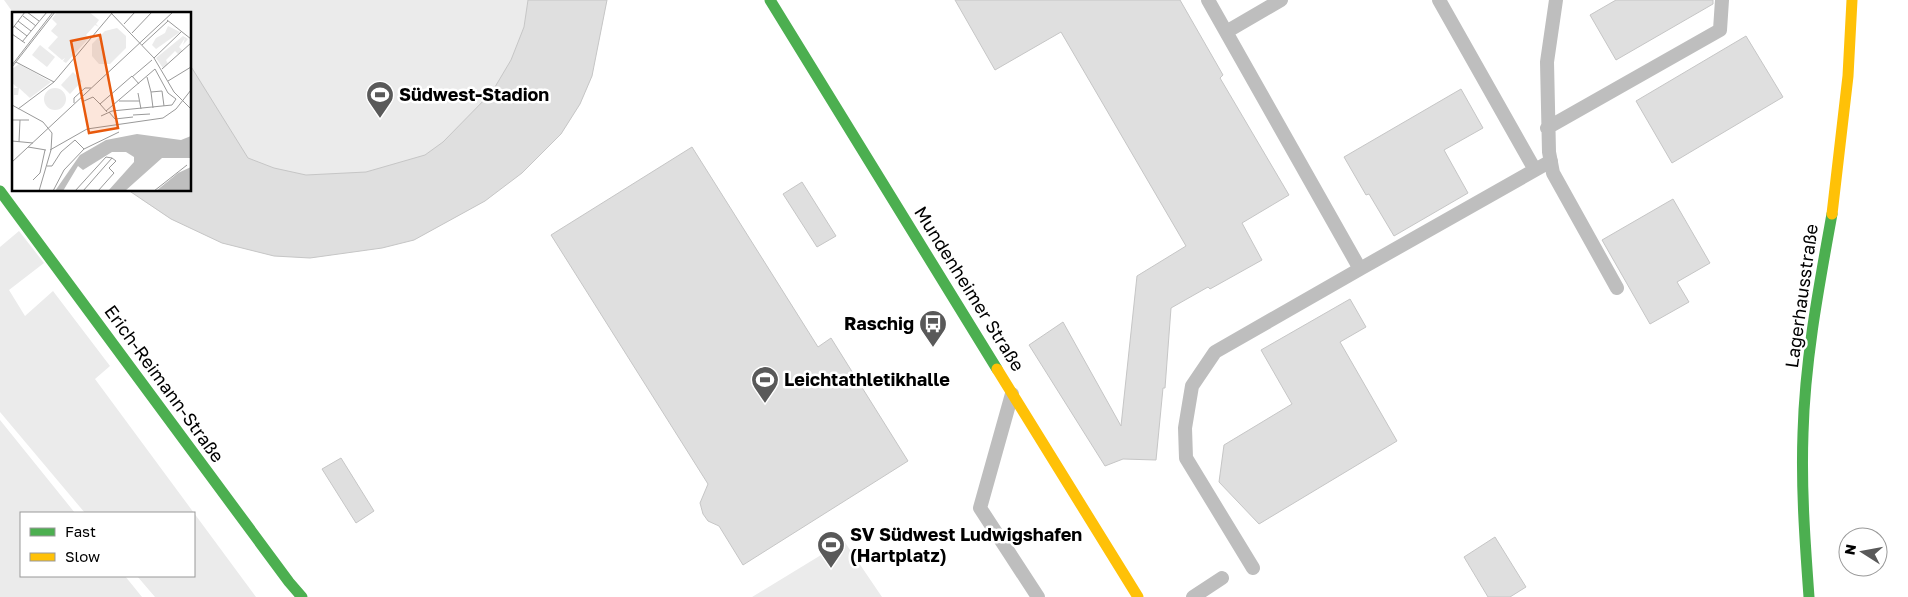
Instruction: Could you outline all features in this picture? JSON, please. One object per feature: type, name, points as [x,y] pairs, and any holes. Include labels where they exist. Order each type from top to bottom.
[{"type":"street","name":"Mundenheimer Straße","points":[[770,0],[1138,597]]},
{"type":"street","name":"Lagerhausstraße","points":[[1809,597],[1803,511],[1803,432],[1813,322],[1835,194],[1848,76],[1852,0]]},
{"type":"street","name":"Erich-Reimann-Straße","points":[[0,191],[283,574],[302,597]]},
{"type":"lane","points":[[1208,0],[1360,269]]},
{"type":"lane","points":[[1226,32],[1281,0]]},
{"type":"lane","points":[[1439,0],[1535,170]]},
{"type":"lane","points":[[1556,0],[1547,62],[1547,128],[1553,173],[1617,288]]},
{"type":"lane","points":[[1547,128],[1720,30],[1722,0]]},
{"type":"lane","points":[[1254,568],[1186,458],[1184,428],[1192,386],[1216,352],[1551,161]]},
{"type":"lane","points":[[1012,393],[980,508],[1038,597]]},
{"type":"lane","points":[[1193,597],[1222,578]]},
{"type":"shaded area","name":"Südwest-Stadion","points":[[4,0],[607,0],[592,76],[580,104],[561,134],[522,173],[485,201],[414,240],[382,248],[310,258],[274,256],[222,243],[171,219],[142,200],[135,191],[191,191],[191,12],[13,12]]},
{"type":"shaded area","points":[[19,231],[44,263],[9,290],[25,316],[53,291],[110,366],[95,379],[193,512],[84,512],[0,412],[0,247]]},
{"type":"shaded area","points":[[0,420],[74,512],[20,512],[20,577],[126,577],[142,597],[0,597]]},
{"type":"shaded area","points":[[195,514],[256,597],[155,597],[138,577],[195,577]]},
{"type":"shaded area","name":"SV Südwest Ludwigshafen (Hartplatz)","points":[[844,541],[882,597],[752,597]]},
{"type":"building","points":[[528,0],[607,0],[592,76],[580,104],[561,134],[522,173],[485,201],[414,240],[382,248],[310,258],[274,256],[222,243],[171,219],[129,191],[191,191],[191,67],[248,158],[274,168],[306,175],[366,172],[425,155],[443,142],[492,92],[511,60],[524,27]]},
{"type":"building","points":[[955,0],[1180,0],[1223,75],[1220,78],[1289,195],[1242,223],[1262,260],[1171,308],[1165,388],[1163,388],[1156,460],[1123,459],[1105,466],[1029,345],[1063,322],[1121,426],[1137,276],[1186,246],[1061,32],[995,70]]},
{"type":"building","points":[[1616,0],[1713,0],[1713,4],[1616,60],[1590,15]]},
{"type":"building","points":[[1746,36],[1783,97],[1672,163],[1636,101]]},
{"type":"building","points":[[1461,89],[1483,128],[1444,150],[1468,193],[1394,236],[1369,194],[1366,195],[1344,157]]},
{"type":"building","name":"Leichtathletikhalle","points":[[692,147],[818,347],[831,338],[908,461],[743,565],[719,526],[708,521],[703,514],[700,503],[708,484],[551,235]]},
{"type":"building","points":[[802,182],[836,236],[817,247],[783,194]]},
{"type":"building","points":[[1673,199],[1710,263],[1677,282],[1689,302],[1650,324],[1602,240]]},
{"type":"building","points":[[1350,299],[1366,327],[1340,342],[1397,441],[1259,524],[1219,482],[1224,445],[1292,404],[1261,350]]},
{"type":"building","points":[[341,458],[374,511],[356,523],[322,469]]},
{"type":"building","points":[[1495,537],[1526,587],[1510,597],[1488,597],[1464,557]]},
{"type":"traffic: fast","points":[[770,0],[997,369]]},
{"type":"traffic: fast","points":[[0,191],[302,597]]},
{"type":"traffic: fast","points":[[1809,597],[1803,495],[1804,405],[1813,323],[1832,214]]},
{"type":"traffic: slow","points":[[1832,214],[1848,76],[1852,0]]},
{"type":"traffic: slow","points":[[997,369],[1138,597]]},
{"type":"place","name":"Südwest-Stadion","points":[[380,119]]},
{"type":"place","name":"Raschig","points":[[933,348]]},
{"type":"place","name":"Leichtathletikhalle","points":[[765,404]]},
{"type":"place","name":"SV Südwest Ludwigshafen (Hartplatz)","points":[[831,569]]}]
